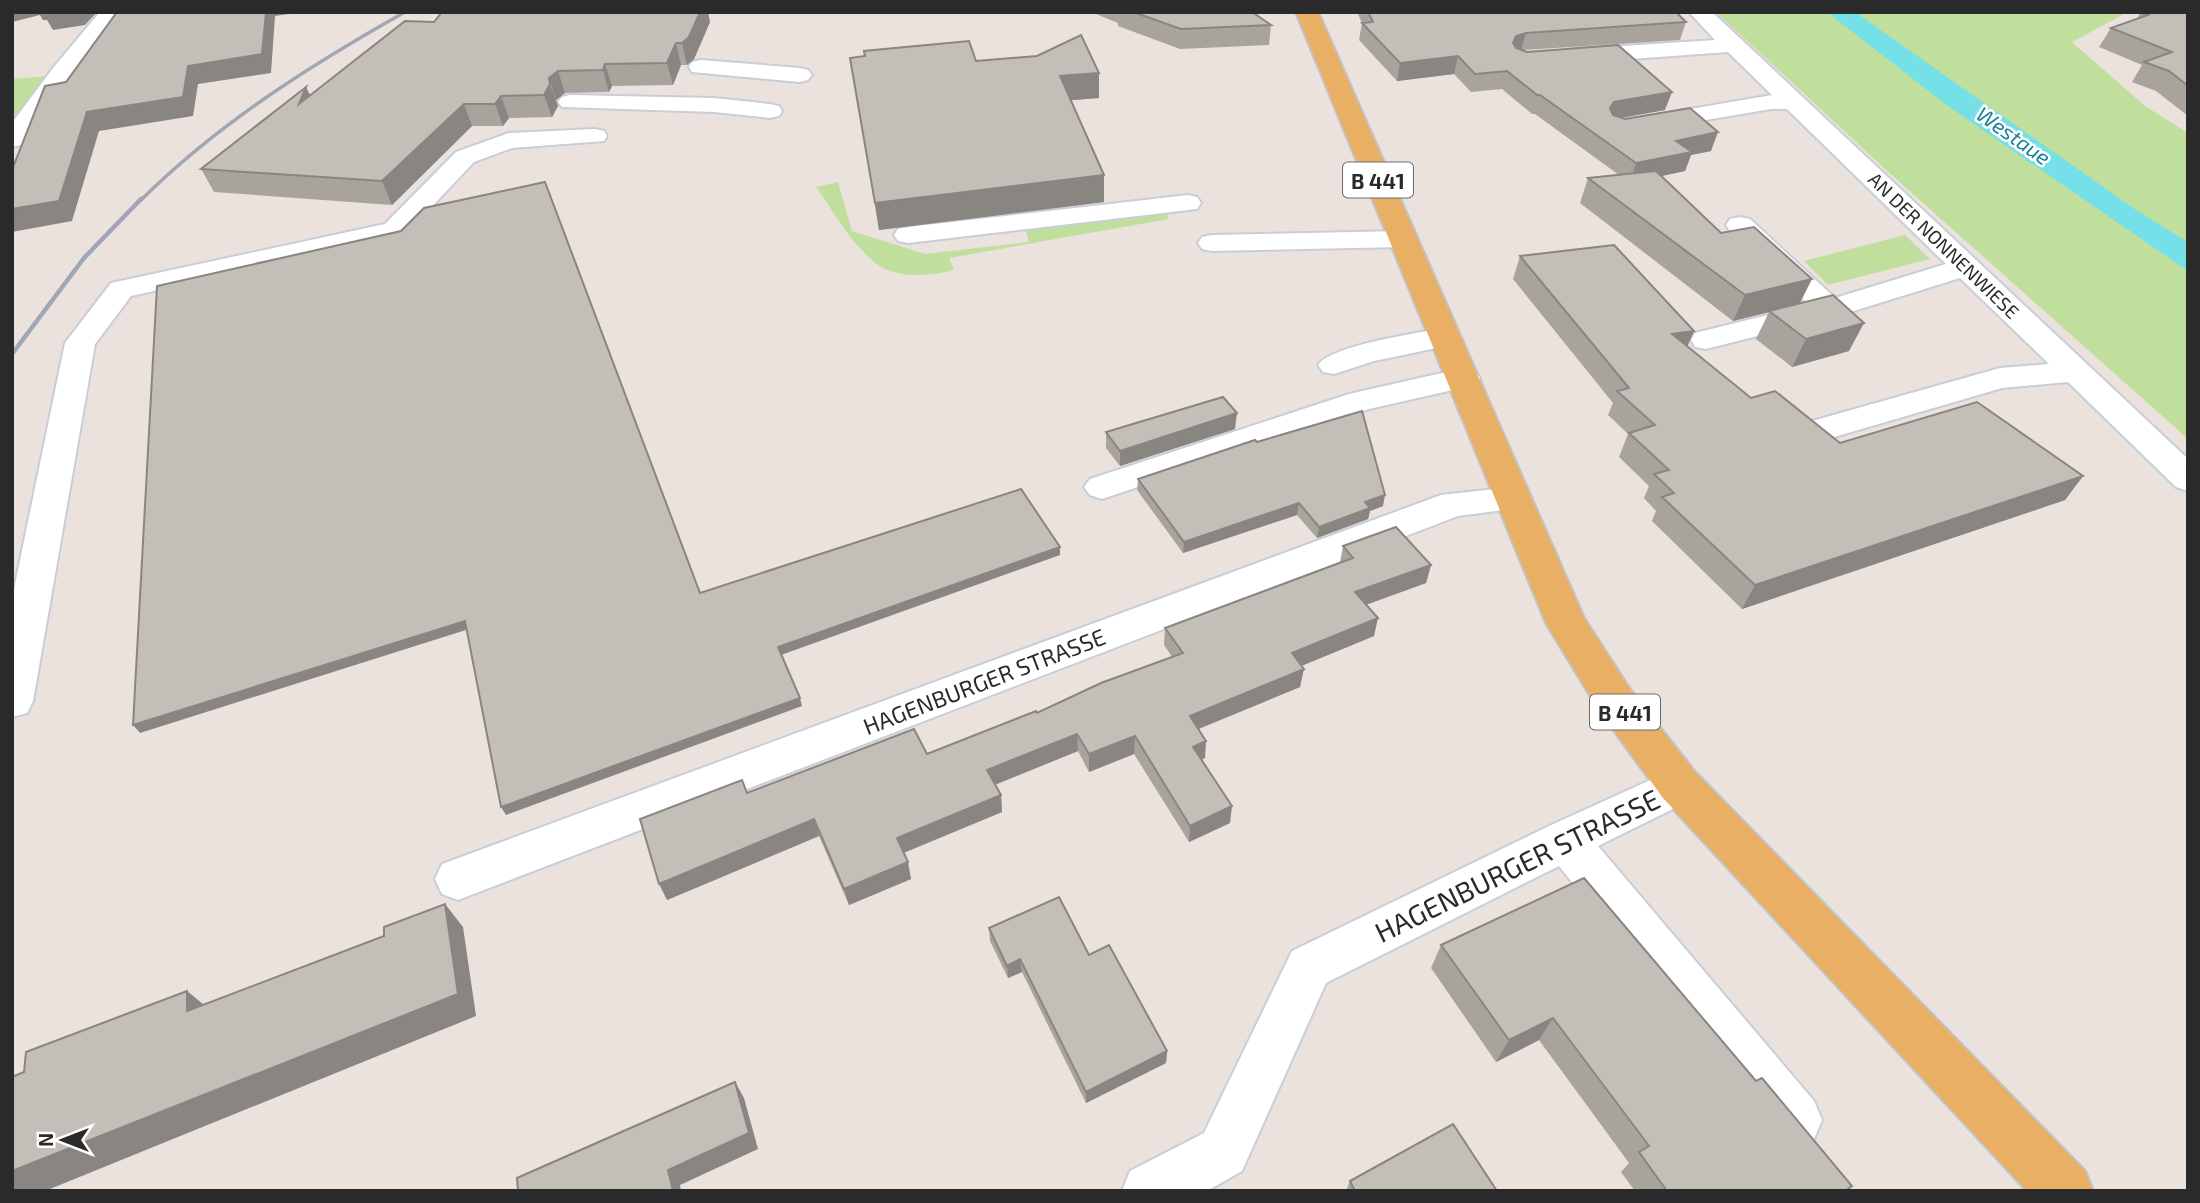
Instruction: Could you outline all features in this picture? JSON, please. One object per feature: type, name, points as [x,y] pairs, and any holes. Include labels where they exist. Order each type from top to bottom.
[{"type":"main road","name":"HAGENBURGER STRASSE","points":[[1307,12],[1566,623],[1614,699],[1679,785],[2065,1191]]},
{"type":"street","points":[[12,140],[61,73],[111,12]]},
{"type":"street","name":"AN DER NONNENWIESE","points":[[1699,12],[2188,479]]},
{"type":"street","points":[[1555,64],[1738,50]]},
{"type":"street","points":[[700,67],[800,75]]},
{"type":"street","points":[[570,102],[714,105],[770,111]]},
{"type":"street","points":[[1630,126],[1770,102],[1795,102]]},
{"type":"street","points":[[12,701],[80,343],[121,289],[394,230],[465,157],[509,141],[595,136]]},
{"type":"street","points":[[908,235],[1188,202]]},
{"type":"street","points":[[1740,225],[1830,309]]},
{"type":"street","points":[[1212,243],[1404,239]]},
{"type":"street","points":[[1706,340],[1830,309],[1965,267]]},
{"type":"street","points":[[1334,365],[1366,353],[1445,337]]},
{"type":"street","points":[[1817,431],[2000,378],[2076,372]]},
{"type":"street","points":[[1102,487],[1361,401],[1464,378]]},
{"type":"street","name":"HAGENBURGER STRASSE","points":[[458,879],[1454,504],[1514,499]]},
{"type":"street","name":"HAGENBURGER STRASSE","points":[[1150,1191],[1223,1152],[1309,967],[1679,785]]},
{"type":"street","points":[[1565,840],[1821,1151]]},
{"type":"green space","points":[[1716,12],[2128,12],[2072,42],[2145,106],[2188,133],[2188,439],[1886,170]]},
{"type":"green space","points":[[48,76],[17,114],[12,124],[12,79]]},
{"type":"green space","points":[[838,182],[852,231],[925,254],[1029,242],[1025,229],[1166,213],[1169,219],[949,258],[954,270],[936,274],[895,273],[869,258],[852,239],[816,187]]},
{"type":"green space","points":[[1905,235],[1930,259],[1828,285],[1804,261]]},
{"type":"water","name":"Westaue","points":[[1827,12],[1855,12],[2136,210],[2188,242],[2188,271],[1948,106]]},
{"type":"building","points":[[117,12],[266,12],[262,54],[188,66],[183,97],[87,112],[59,201],[12,209],[12,170],[45,86],[66,82]]},
{"type":"building","points":[[442,12],[700,12],[689,37],[682,43],[676,43],[667,63],[605,64],[603,70],[558,71],[549,78],[550,84],[544,95],[501,96],[495,104],[464,104],[382,181],[201,169],[306,87],[299,104],[405,21],[434,22]]},
{"type":"building","points":[[1133,12],[1252,12],[1271,25],[1181,29]]},
{"type":"building","points":[[1368,12],[1676,12],[1686,22],[1526,33],[1516,36],[1513,43],[1516,48],[1527,52],[1618,45],[1672,92],[1614,102],[1610,108],[1613,115],[1625,119],[1690,108],[1718,132],[1676,141],[1692,152],[1636,163],[1537,95],[1507,71],[1475,74],[1458,56],[1400,63],[1362,23],[1373,22]]},
{"type":"building","points":[[2188,12],[2188,86],[2169,71],[2144,62],[2172,52],[2111,28],[2148,15],[2140,13]]},
{"type":"building","points":[[1081,35],[1099,73],[1060,76],[1104,175],[875,203],[850,58],[865,56],[864,51],[969,41],[976,61],[1037,56]]},
{"type":"building","points":[[1656,171],[1721,233],[1754,227],[1812,279],[1745,295],[1588,178]]},
{"type":"building","points":[[545,182],[700,593],[1021,489],[1060,547],[778,647],[800,698],[501,807],[465,621],[133,725],[157,286],[401,231],[424,208]]},
{"type":"building","points":[[1614,245],[1694,331],[1672,334],[1751,398],[1775,391],[1840,443],[1977,402],[2083,476],[1755,585],[1662,497],[1674,493],[1654,474],[1669,470],[1629,433],[1655,425],[1617,391],[1629,388],[1520,256]]},
{"type":"building","points":[[1833,295],[1864,323],[1806,339],[1769,311]]},
{"type":"building","points":[[1223,397],[1237,413],[1120,451],[1106,432]]},
{"type":"building","points":[[1362,411],[1385,495],[1365,502],[1370,508],[1319,527],[1299,503],[1184,542],[1138,479],[1255,440],[1257,442]]},
{"type":"building","points":[[1396,527],[1431,565],[1355,592],[1378,618],[1292,653],[1304,669],[1190,716],[1206,741],[1193,747],[1232,806],[1190,826],[1135,736],[1089,754],[1077,734],[987,770],[1001,795],[897,838],[908,862],[844,889],[814,819],[659,884],[640,819],[742,780],[747,793],[914,729],[927,754],[1036,711],[1037,713],[1101,683],[1183,653],[1165,628],[1353,558],[1343,546]]},
{"type":"building","points":[[1584,878],[1756,1081],[1762,1078],[1852,1186],[1845,1191],[1667,1191],[1639,1152],[1649,1146],[1553,1018],[1509,1040],[1441,945]]},
{"type":"building","points":[[1059,897],[1089,955],[1109,945],[1167,1051],[1086,1092],[1020,959],[1007,966],[989,928]]},
{"type":"building","points":[[445,904],[458,994],[12,1171],[12,1077],[24,1072],[26,1052],[187,991],[187,1011],[384,936],[384,927]]},
{"type":"building","points":[[735,1082],[749,1133],[668,1170],[673,1191],[518,1191],[517,1178]]},
{"type":"building","points":[[1453,1124],[1497,1191],[1355,1191],[1350,1181]]},
{"type":"railway","points":[[140,201],[233,121],[300,75],[405,12]]},
{"type":"railway","points":[[12,354],[84,258],[141,199]]}]
